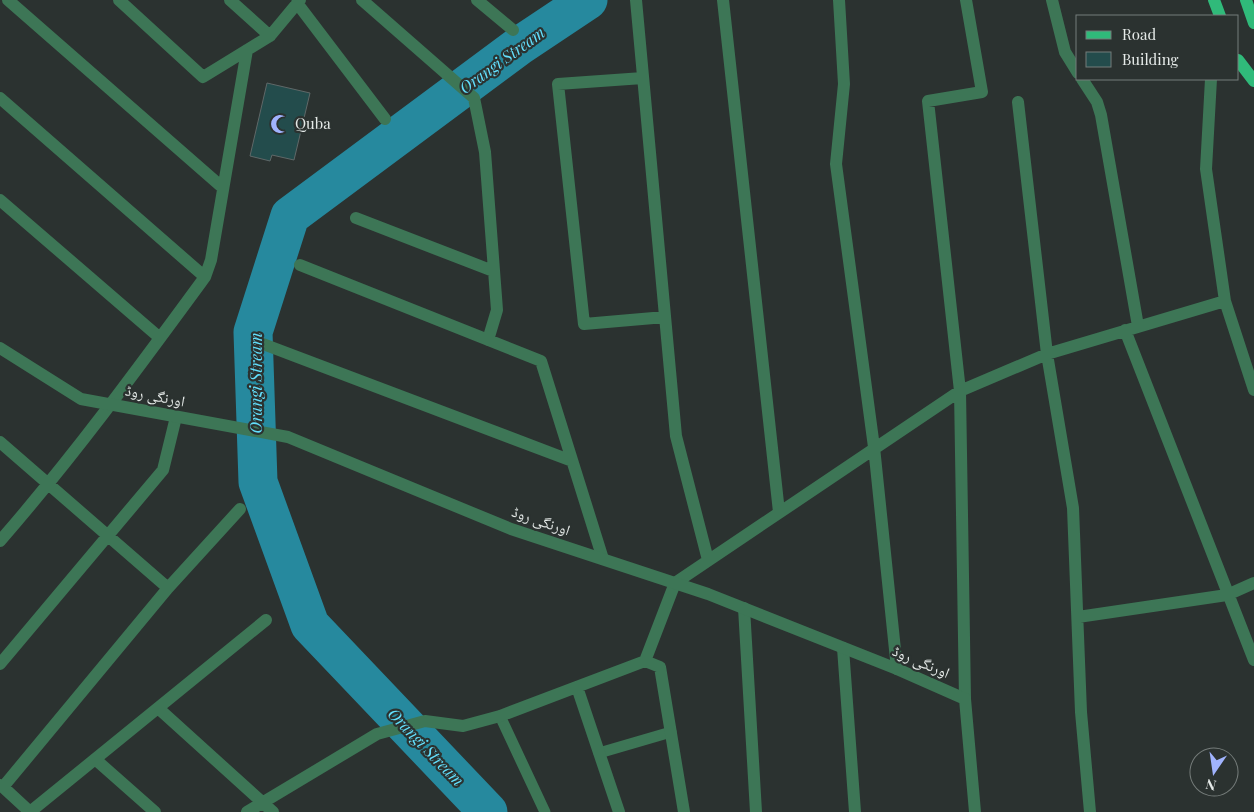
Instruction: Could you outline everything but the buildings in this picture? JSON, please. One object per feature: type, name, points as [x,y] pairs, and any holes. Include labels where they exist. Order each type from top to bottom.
[{"type":"main road","points":[[1246,0],[1254,23]]},
{"type":"main road","points":[[1214,1],[1220,15]]},
{"type":"main road","points":[[1239,61],[1254,81]]},
{"type":"street","points":[[8,0],[223,188]]},
{"type":"street","points":[[119,0],[203,77],[270,36],[299,2],[385,119]]},
{"type":"street","points":[[230,0],[270,36]]},
{"type":"street","points":[[362,0],[474,98],[485,152],[497,310],[488,340]]},
{"type":"street","points":[[477,0],[514,30]]},
{"type":"street","points":[[636,0],[676,436],[708,560]]},
{"type":"street","points":[[723,0],[779,512]]},
{"type":"street","points":[[839,0],[844,84],[836,164],[874,447],[897,669]]},
{"type":"street","points":[[966,0],[982,92],[928,100],[960,391],[965,699],[976,812]]},
{"type":"street","points":[[1052,0],[1065,52],[1076,70]]},
{"type":"street","points":[[1214,1],[1214,15]]},
{"type":"street","points":[[0,541],[48,486],[112,405],[205,276],[211,260],[247,50]]},
{"type":"street","points":[[643,78],[558,84],[584,324],[665,317]]},
{"type":"street","points":[[1083,80],[1097,102],[1101,115],[1138,326]]},
{"type":"street","points":[[1211,80],[1206,169],[1225,301],[1254,390]]},
{"type":"street","points":[[0,98],[205,276]]},
{"type":"street","points":[[1018,102],[1047,354],[1073,508],[1082,712],[1090,812]]},
{"type":"street","points":[[0,200],[160,338]]},
{"type":"street","points":[[356,218],[493,271]]},
{"type":"street","points":[[300,265],[541,361],[603,559]]},
{"type":"street","points":[[646,662],[675,583],[874,447],[960,391],[1047,354],[1225,301]]},
{"type":"street","points":[[1126,330],[1227,595],[1254,660]]},
{"type":"street","points":[[263,344],[572,461]]},
{"type":"street","name":"اورنگی روڈ","points":[[0,348],[81,399],[288,437],[511,529],[675,583],[744,608],[897,669],[965,699]]},
{"type":"street","points":[[3,655],[163,470],[176,417]]},
{"type":"street","points":[[0,442],[48,486],[108,535],[168,588]]},
{"type":"street","points":[[240,510],[168,588],[2,786],[30,812],[266,620]]},
{"type":"street","points":[[1078,617],[1227,595],[1254,583]]},
{"type":"street","points":[[744,608],[756,812]]},
{"type":"street","points":[[843,648],[855,812]]},
{"type":"street","points":[[247,812],[269,808],[377,734],[425,721],[463,726],[500,716],[646,662],[660,667],[684,812]]},
{"type":"street","points":[[577,688],[619,812]]},
{"type":"street","points":[[158,708],[269,808]]},
{"type":"street","points":[[95,759],[155,812]]},
{"type":"lane","points":[[500,716],[545,812]]},
{"type":"lane","points":[[599,753],[671,732]]},
{"type":"waterway","name":"Orangi Stream","points":[[488,812],[310,625],[258,482],[253,332],[290,216],[519,46],[588,0]]},
{"type":"place","name":"Quba","points":[[280,124]]}]
